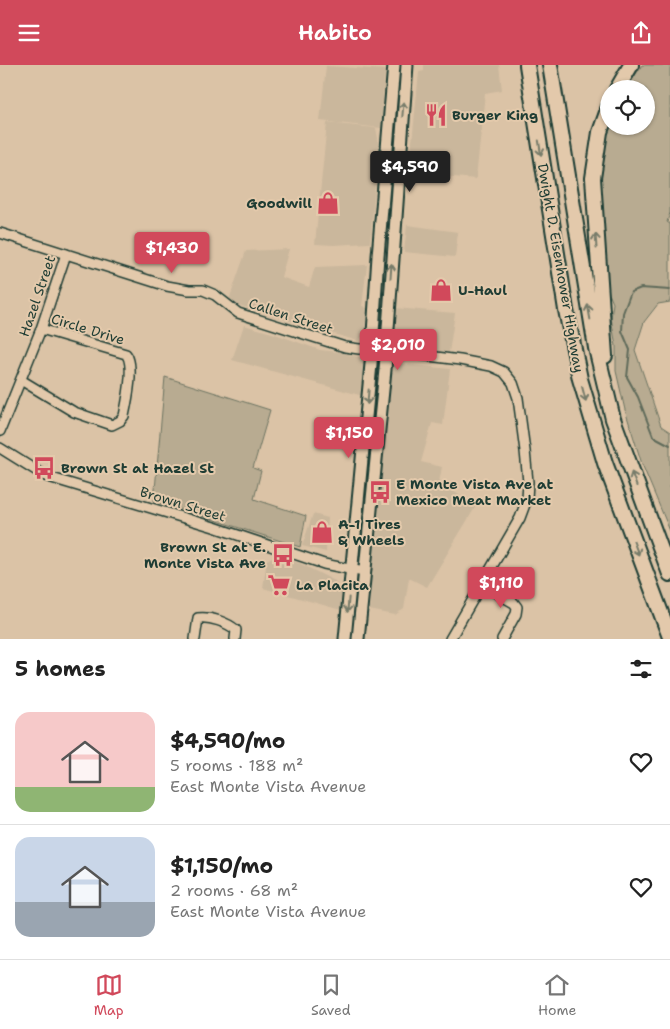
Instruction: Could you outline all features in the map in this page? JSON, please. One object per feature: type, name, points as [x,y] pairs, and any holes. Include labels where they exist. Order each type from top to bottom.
[{"type":"highway","name":"Dwight D. Eisenhower Highway","points":[[527,65],[566,310],[580,379],[605,463],[670,637]]},
{"type":"highway","name":"Dwight D. Eisenhower Highway","points":[[550,65],[590,315],[607,394],[613,419],[630,468],[670,574]]},
{"type":"highway","points":[[623,80],[631,65]]},
{"type":"highway","points":[[600,132],[593,178],[607,394]]},
{"type":"main road","points":[[346,639],[372,349],[394,65]]},
{"type":"main road","points":[[358,639],[386,351],[407,65]]},
{"type":"street","name":"Callen Street","points":[[0,233],[167,286],[189,290],[203,290],[215,295],[238,313],[332,343],[359,349],[460,360],[491,366],[504,372],[513,383],[518,398],[528,482],[527,499],[520,518],[450,639]]},
{"type":"street","name":"Hazel Street","points":[[0,431],[40,329],[66,254]]},
{"type":"street","name":"Circle Drive","points":[[21,379],[74,413],[112,425],[120,421],[124,416],[130,369],[129,358],[126,354],[40,329]]},
{"type":"street","name":"Brown Street","points":[[0,448],[45,476],[214,527],[324,564],[351,571],[364,572]]},
{"type":"street","points":[[481,584],[518,607],[502,639]]},
{"type":"street","points":[[195,639],[196,623],[198,618],[203,617],[230,625],[236,630],[235,639]]},
{"type":"shaded area","points":[[424,65],[499,65],[502,90],[485,93],[476,179],[409,173],[419,72],[424,71]]},
{"type":"shaded area","points":[[642,65],[670,65],[670,213],[667,222],[670,224],[670,302],[658,304],[644,322],[635,350],[661,426],[670,432],[670,531],[642,464],[625,410],[616,371],[616,346],[611,318],[613,303],[602,277],[604,237],[598,158],[607,135],[655,135],[655,80],[632,80]]},
{"type":"shaded area","points":[[326,66],[385,70],[381,128],[320,121]]},
{"type":"shaded area","points":[[327,123],[376,128],[379,144],[370,243],[315,244]]},
{"type":"shaded area","points":[[407,225],[458,232],[455,257],[404,252]]},
{"type":"shaded area","points":[[289,249],[281,277],[309,287],[315,267],[367,265],[362,306],[367,308],[365,334],[358,341],[241,306],[229,300],[246,251]]},
{"type":"shaded area","points":[[395,308],[455,313],[449,353],[392,345]]},
{"type":"shaded area","points":[[244,325],[320,350],[339,352],[363,358],[367,371],[363,396],[232,360]]},
{"type":"shaded area","points":[[392,364],[450,369],[443,425],[432,423],[421,462],[442,467],[439,482],[476,506],[427,587],[409,578],[404,609],[395,615],[369,610],[370,595],[368,589],[369,577],[372,577]]},
{"type":"shaded area","points":[[165,377],[270,410],[253,468],[261,471],[254,499],[306,516],[300,547],[154,501]]},
{"type":"shaded area","points":[[313,514],[328,518],[326,552],[302,546]]},
{"type":"shaded area","points":[[274,556],[299,563],[335,581],[342,592],[341,610],[263,588],[267,560]]},
{"type":"waterway","points":[[670,290],[641,288],[631,292],[623,313],[622,331],[630,350],[627,377],[638,397],[653,436],[670,445]]},
{"type":"place","name":"Burger King","points":[[436,115]]},
{"type":"place","name":"Goodwill","points":[[328,203]]},
{"type":"place","name":"U-Haul","points":[[441,290]]},
{"type":"place","name":"Brown St at Hazel St","points":[[44,468]]},
{"type":"place","name":"E Monte Vista Ave at Mexico Meat Market","points":[[380,492]]},
{"type":"place","name":"A-1 Tires & Wheels","points":[[322,532]]},
{"type":"place","name":"Brown St at E. Monte Vista Ave","points":[[283,555]]},
{"type":"place","name":"La Placita","points":[[279,585]]}]
